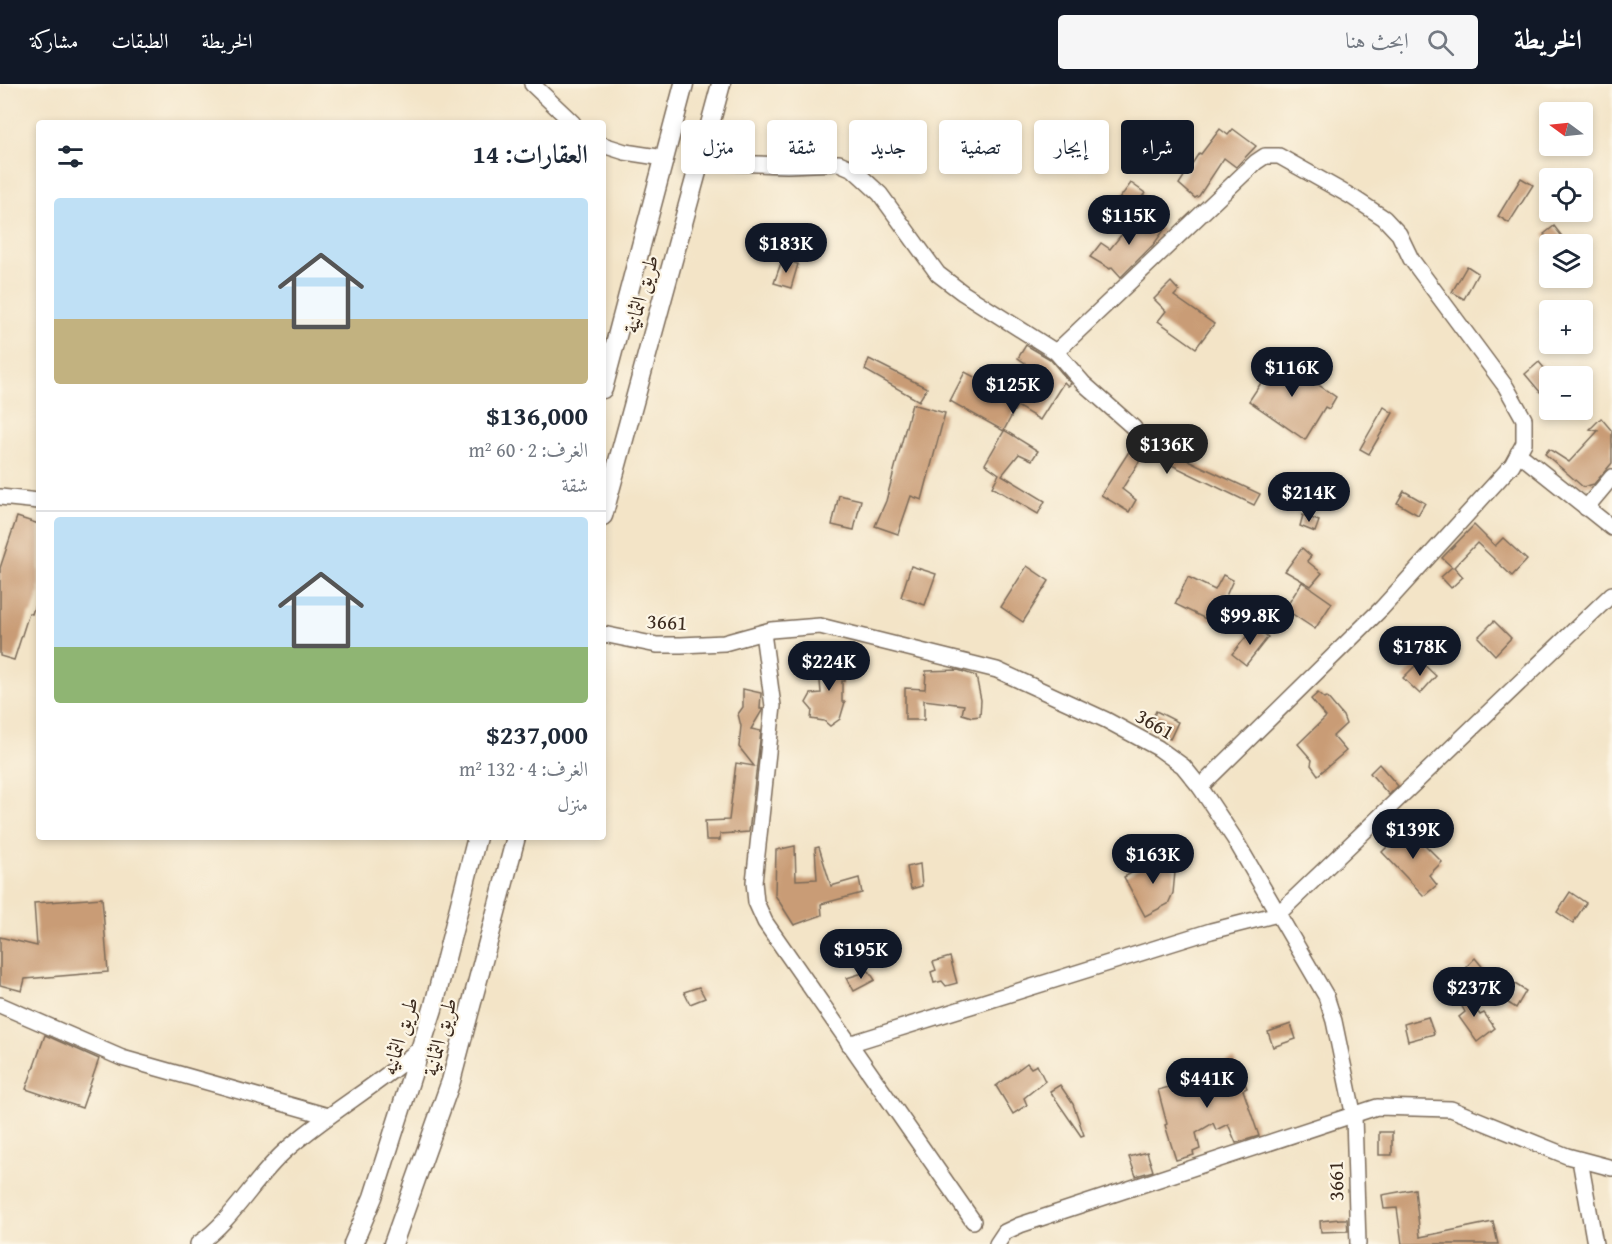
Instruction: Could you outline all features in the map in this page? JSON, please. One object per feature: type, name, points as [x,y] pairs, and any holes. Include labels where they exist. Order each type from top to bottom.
[{"type":"street","points":[[531,84],[570,120]]},
{"type":"street","points":[[606,378],[684,84]]},
{"type":"street","name":"طريق الثمانية","points":[[712,120],[721,84]]},
{"type":"street","points":[[606,146],[664,158]]},
{"type":"street","points":[[1056,352],[1256,162],[1265,156],[1279,156],[1352,196],[1383,218],[1398,234],[1411,259],[1506,387],[1524,419],[1524,443],[1512,465],[1382,608],[1200,787]]},
{"type":"street","points":[[755,164],[839,163],[853,169],[880,194],[939,274],[963,293],[1056,352],[1083,383],[1134,428]]},
{"type":"street","name":"طريق الثمانية","points":[[606,505],[698,174]]},
{"type":"street","points":[[1518,453],[1612,528]]},
{"type":"street","points":[[1586,508],[1612,477]]},
{"type":"street","points":[[0,497],[36,501]]},
{"type":"street","points":[[849,1044],[1211,931],[1278,914],[1612,594]]},
{"type":"street","name":"3661","points":[[606,635],[657,645],[681,645],[724,643],[763,633],[820,626],[998,670],[1035,686],[1158,748],[1183,766],[1200,787],[1326,996],[1336,1031],[1354,1117],[1358,1244]]},
{"type":"street","points":[[763,633],[773,706],[754,882],[756,902],[765,922],[974,1221]]},
{"type":"street","name":"طريق الثمانيه","points":[[353,1244],[373,1197],[433,1009],[476,840]]},
{"type":"street","name":"طريق الثمانية","points":[[393,1244],[451,1082],[515,840]]},
{"type":"street","points":[[0,1005],[122,1058],[328,1116]]},
{"type":"street","points":[[198,1244],[212,1234],[242,1203],[277,1158],[328,1116],[399,1066],[420,1048]]},
{"type":"street","points":[[997,1244],[1005,1232],[1020,1225],[1354,1117],[1377,1107],[1451,1109],[1580,1160],[1612,1168]]},
{"type":"street","points":[[1580,1160],[1595,1244]]},
{"type":"building","points":[[1220,129],[1228,135],[1233,129],[1256,146],[1236,167],[1224,158],[1199,196],[1195,198],[1179,184],[1185,174],[1194,174],[1194,161],[1199,153],[1201,154]]},
{"type":"building","points":[[1521,178],[1533,185],[1509,223],[1498,216]]},
{"type":"building","points":[[1131,183],[1145,193],[1133,209],[1119,199]]},
{"type":"building","points":[[1138,214],[1164,230],[1154,244],[1121,277],[1112,267],[1110,269],[1090,257],[1101,243],[1110,249]]},
{"type":"building","points":[[1554,226],[1560,234],[1544,234]]},
{"type":"building","points":[[782,260],[798,264],[791,288],[774,283]]},
{"type":"building","points":[[1467,266],[1478,273],[1464,299],[1452,292]]},
{"type":"building","points":[[1171,282],[1179,291],[1174,296],[1214,324],[1196,348],[1158,321],[1166,311],[1154,299]]},
{"type":"building","points":[[1026,345],[1050,359],[1071,384],[1068,386],[1064,382],[1040,420],[1017,406],[1004,430],[1038,451],[1032,460],[1019,454],[1002,475],[1045,501],[1038,514],[992,487],[999,474],[985,464],[1004,431],[950,401],[965,372],[988,384],[984,393],[1001,402],[1025,363],[1018,358]]},
{"type":"building","points":[[1278,357],[1336,397],[1329,409],[1325,407],[1305,440],[1249,401]]},
{"type":"building","points":[[869,359],[927,388],[919,401],[865,370]]},
{"type":"building","points":[[1539,362],[1542,366],[1539,366],[1539,391],[1525,374]]},
{"type":"building","points":[[912,404],[945,413],[922,500],[911,496],[898,534],[875,526],[886,501]]},
{"type":"building","points":[[1384,407],[1393,413],[1369,454],[1360,449]]},
{"type":"building","points":[[1601,418],[1612,431],[1612,463],[1594,484],[1583,487],[1545,454],[1549,449],[1569,462],[1598,431],[1590,429]]},
{"type":"building","points":[[1139,436],[1260,494],[1254,505],[1145,452],[1122,489],[1136,500],[1129,512],[1101,495]]},
{"type":"building","points":[[1404,491],[1425,503],[1418,515],[1397,503]]},
{"type":"building","points":[[839,495],[861,500],[854,530],[832,525]]},
{"type":"building","points":[[1303,515],[1319,521],[1315,532],[1300,526]]},
{"type":"building","points":[[17,517],[36,523],[36,601],[32,614],[29,613],[14,660],[0,656],[0,568]]},
{"type":"building","points":[[1474,525],[1495,546],[1503,538],[1527,560],[1512,576],[1477,543],[1454,567],[1463,577],[1451,588],[1441,577],[1452,567],[1442,558]]},
{"type":"building","points":[[1302,548],[1311,556],[1307,561],[1322,573],[1311,586],[1285,571]]},
{"type":"building","points":[[911,566],[936,574],[925,605],[901,597]]},
{"type":"building","points":[[1027,566],[1049,581],[1023,622],[1001,607]]},
{"type":"building","points":[[1223,575],[1233,580],[1214,623],[1175,604],[1188,577],[1215,590]]},
{"type":"building","points":[[1302,582],[1332,603],[1315,629],[1285,609]]},
{"type":"building","points":[[1494,621],[1511,638],[1495,655],[1478,637]]},
{"type":"building","points":[[1255,626],[1268,637],[1246,665],[1232,654]]},
{"type":"building","points":[[832,657],[833,660],[844,658],[845,681],[842,681],[842,702],[845,702],[840,719],[830,726],[824,721],[811,719],[812,710],[806,703],[811,694],[821,693],[818,658]]},
{"type":"building","points":[[1420,661],[1436,676],[1420,694],[1403,678]]},
{"type":"building","points":[[958,670],[976,676],[981,700],[980,716],[972,717],[962,714],[964,705],[924,700],[924,720],[905,720],[905,688],[925,689],[926,671]]},
{"type":"building","points":[[743,689],[761,693],[760,709],[763,709],[751,729],[761,731],[749,832],[720,834],[720,840],[706,840],[705,821],[729,820],[736,763],[754,766],[739,747],[741,726],[738,714],[743,707]]},
{"type":"building","points":[[1318,693],[1324,698],[1327,697],[1343,716],[1346,724],[1333,736],[1346,751],[1318,775],[1311,765],[1312,760],[1298,744],[1326,717],[1311,699]]},
{"type":"building","points":[[1156,711],[1178,722],[1170,739],[1148,728]]},
{"type":"building","points":[[1379,764],[1398,786],[1389,795],[1370,773]]},
{"type":"building","points":[[1407,827],[1442,862],[1429,875],[1437,885],[1424,896],[1382,852]]},
{"type":"building","points":[[795,846],[796,880],[817,879],[815,848],[819,847],[831,886],[859,878],[862,893],[821,904],[822,915],[794,925],[775,895],[776,850]]},
{"type":"building","points":[[1165,854],[1175,872],[1173,893],[1168,904],[1145,916],[1124,877]]},
{"type":"building","points":[[920,864],[922,886],[911,889],[907,867]]},
{"type":"building","points":[[1570,892],[1586,903],[1573,923],[1557,912]]},
{"type":"building","points":[[102,898],[108,972],[25,979],[22,991],[0,985],[0,937],[37,946],[34,903]]},
{"type":"building","points":[[950,957],[957,983],[946,986],[942,981],[934,983],[931,972],[936,970],[933,962]]},
{"type":"building","points":[[1475,958],[1490,976],[1480,986],[1466,967]]},
{"type":"building","points":[[869,971],[875,980],[854,991],[847,978]]},
{"type":"building","points":[[1515,984],[1526,991],[1516,1008],[1505,1001]]},
{"type":"building","points":[[699,987],[705,998],[690,1004],[684,992]]},
{"type":"building","points":[[1460,988],[1480,1015],[1484,1013],[1495,1028],[1477,1042],[1459,1017],[1465,1012],[1454,992]]},
{"type":"building","points":[[1428,1017],[1434,1034],[1408,1041],[1404,1024]]},
{"type":"building","points":[[1291,1024],[1296,1039],[1273,1047],[1268,1032]]},
{"type":"building","points":[[45,1035],[99,1059],[82,1108],[26,1089]]},
{"type":"building","points":[[1234,1059],[1247,1088],[1243,1090],[1259,1136],[1236,1143],[1228,1124],[1216,1130],[1213,1123],[1196,1133],[1200,1149],[1193,1152],[1194,1155],[1176,1160],[1165,1125],[1167,1124],[1158,1090],[1221,1073],[1219,1064]]},
{"type":"building","points":[[1027,1063],[1031,1068],[1037,1065],[1045,1081],[1024,1098],[1027,1105],[1013,1114],[996,1086]]},
{"type":"building","points":[[1060,1085],[1073,1104],[1084,1135],[1081,1136],[1050,1091]]},
{"type":"building","points":[[1379,1132],[1392,1132],[1392,1155],[1379,1155]]},
{"type":"building","points":[[1147,1152],[1153,1171],[1136,1176],[1129,1157]]},
{"type":"building","points":[[1415,1189],[1420,1237],[1493,1222],[1498,1244],[1402,1244],[1397,1208],[1384,1209],[1382,1195]]},
{"type":"building","points":[[1347,1219],[1348,1231],[1321,1232],[1320,1221]]}]
